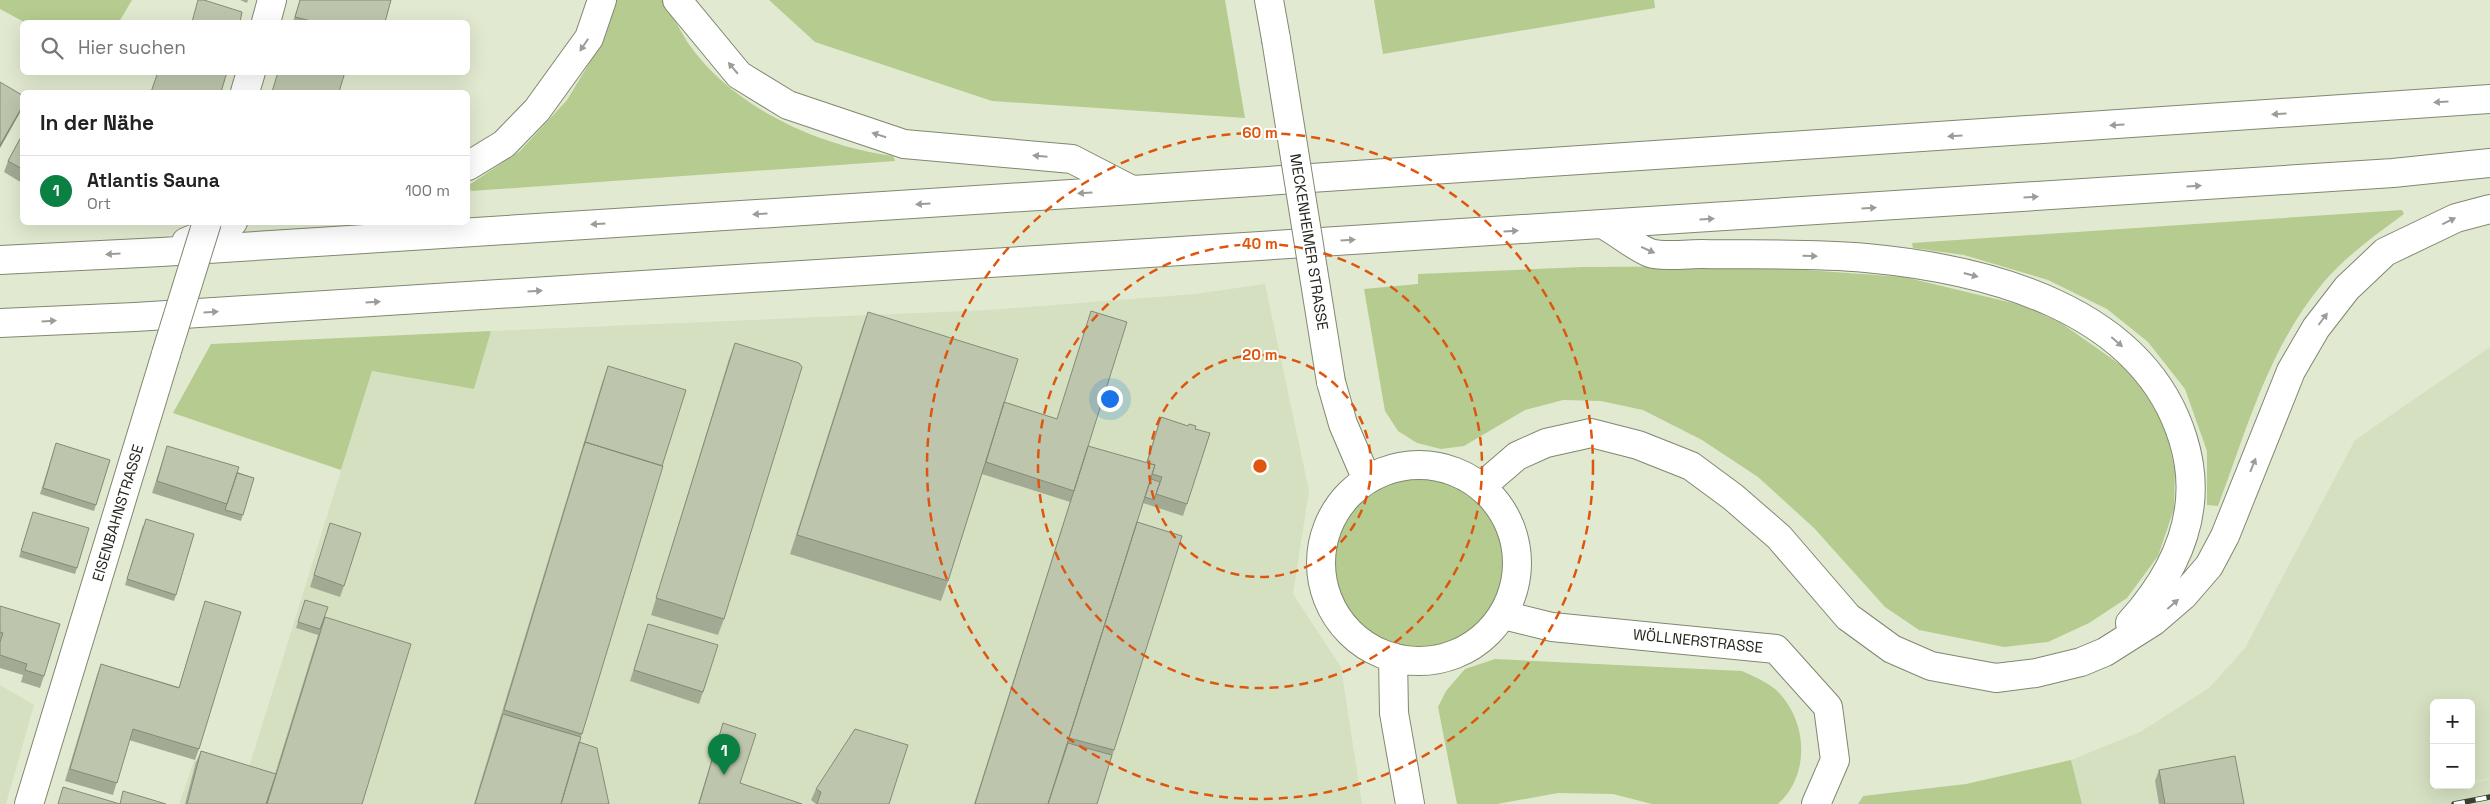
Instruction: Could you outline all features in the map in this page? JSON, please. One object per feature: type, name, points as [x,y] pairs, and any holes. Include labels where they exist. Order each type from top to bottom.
[{"type":"main road","points":[[267,20],[272,0]]},
{"type":"main road","points":[[470,165],[504,144],[537,110],[589,38],[602,0]]},
{"type":"main road","points":[[677,0],[739,75],[788,105],[904,144],[1072,159],[1133,190]]},
{"type":"main road","name":"MECKENHEIMER STRASSE","points":[[1269,0],[1331,382],[1343,424],[1367,480]]},
{"type":"main road","points":[[246,90],[250,75]]},
{"type":"main road","points":[[0,260],[161,252],[1133,190],[2490,99]]},
{"type":"main road","points":[[0,323],[135,317],[1265,245],[1606,226],[2383,174],[2490,164]]},
{"type":"main road","points":[[1481,487],[1517,456],[1546,443],[1591,433],[1638,446],[1691,466],[1733,497],[1780,537],[1848,617],[1892,649],[1931,666],[1996,678],[2081,662],[2104,652],[2154,621],[2183,596],[2209,566],[2225,536],[2291,371],[2316,328],[2347,288],[2385,252],[2456,218],[2490,209]]},
{"type":"main road","name":"EISENBAHNSTRASSE","points":[[29,804],[206,225]]},
{"type":"main road","points":[[161,252],[226,225]]},
{"type":"main road","points":[[1606,226],[1651,253],[1866,258],[1966,274],[2040,296],[2072,311],[2106,332],[2142,364],[2164,392],[2178,420],[2189,457],[2191,506],[2181,545],[2151,600],[2104,652]]},
{"type":"main road","points":[[1424,466],[1442,468],[1472,480],[1481,487],[1494,499],[1504,515],[1513,534],[1516,550],[1516,584],[1503,615],[1492,632],[1463,652],[1445,658],[1424,660],[1393,658],[1375,650],[1343,625],[1331,606],[1321,576],[1324,537],[1331,519],[1342,502],[1367,480],[1388,469],[1424,466]]},
{"type":"main road","name":"WÖLLNERSTRASSE","points":[[1503,615],[1552,627],[1776,649],[1828,707],[1835,760],[1816,804]]},
{"type":"main road","points":[[1393,658],[1394,713],[1410,804]]},
{"type":"shaded area","points":[[1265,284],[1309,491],[1293,594],[1341,667],[1362,804],[179,804],[194,761],[246,777],[372,371],[474,389],[491,331],[990,310],[1195,294]]},
{"type":"shaded area","points":[[2490,347],[2490,778],[2475,781],[2475,699],[2430,699],[2430,789],[2437,789],[2429,791],[2475,789],[2475,782],[2490,779],[2490,804],[2082,804],[2071,760],[2140,732],[2209,688],[2245,648],[2355,440]]},
{"type":"shaded area","points":[[0,685],[34,705],[6,804],[0,804]]},
{"type":"green space","points":[[0,0],[132,0],[120,20],[20,20],[0,9]]},
{"type":"green space","points":[[617,0],[663,0],[688,43],[706,66],[752,104],[779,120],[807,133],[864,151],[893,156],[895,161],[471,191],[470,184],[520,151],[567,100],[604,39]]},
{"type":"green space","points":[[769,0],[1225,0],[1245,118],[992,101],[815,42]]},
{"type":"green space","points":[[1374,0],[1654,0],[1655,8],[1383,54]]},
{"type":"green space","points":[[2402,210],[2404,214],[2361,246],[2332,273],[2304,308],[2288,334],[2261,390],[2218,506],[2207,505],[2207,451],[2185,389],[2148,342],[2107,309],[2048,280],[1964,255],[1913,248],[1912,243]]},
{"type":"green space","points":[[1748,266],[1904,277],[2021,305],[2061,323],[2128,370],[2153,402],[2167,435],[2175,471],[2174,509],[2158,556],[2127,598],[2089,623],[2048,642],[2004,647],[1919,630],[1885,607],[1814,528],[1758,477],[1702,440],[1643,410],[1601,401],[1563,400],[1525,410],[1464,446],[1441,449],[1417,443],[1398,431],[1385,411],[1364,289],[1418,284],[1418,274],[1583,267]]},
{"type":"green space","points":[[491,331],[474,389],[372,371],[341,470],[173,413],[211,344]]},
{"type":"green space","points":[[1409,465],[1429,465],[1457,472],[1481,487],[1495,501],[1510,525],[1517,553],[1517,573],[1510,601],[1495,625],[1481,639],[1457,654],[1429,661],[1409,661],[1381,654],[1357,639],[1343,625],[1328,601],[1321,573],[1321,553],[1328,525],[1343,501],[1357,487],[1381,472]]},
{"type":"green space","points":[[1495,659],[1742,671],[1773,687],[1790,707],[1800,736],[1800,765],[1795,780],[1788,793],[1778,804],[1652,804],[1613,794],[1558,793],[1497,804],[1457,804],[1438,707],[1446,691],[1465,669]]},
{"type":"green space","points":[[2071,760],[2082,804],[1858,804],[1863,796],[1966,784]]},
{"type":"building","points":[[198,0],[204,0],[242,12],[240,20],[193,20]]},
{"type":"building","points":[[300,0],[391,0],[386,20],[307,20],[295,17]]},
{"type":"building","points":[[157,75],[226,75],[222,90],[152,90]]},
{"type":"building","points":[[277,75],[344,75],[340,90],[273,90]]},
{"type":"building","points":[[0,82],[20,94],[20,110],[0,145]]},
{"type":"building","points":[[20,139],[20,168],[8,161]]},
{"type":"building","points":[[1091,311],[1127,322],[1074,491],[986,462],[1004,402],[1057,419]]},
{"type":"building","points":[[868,312],[1018,359],[948,581],[797,535]]},
{"type":"building","points":[[735,343],[799,363],[802,367],[724,619],[656,598]]},
{"type":"building","points":[[608,366],[686,390],[662,466],[585,442]]},
{"type":"building","points":[[1161,417],[1188,426],[1189,424],[1196,426],[1195,429],[1210,433],[1187,504],[1156,494],[1162,477],[1152,474],[1155,465],[1147,463]]},
{"type":"building","points":[[585,442],[663,466],[582,734],[504,710]]},
{"type":"building","points":[[56,443],[110,460],[96,505],[43,488]]},
{"type":"building","points":[[167,446],[239,467],[227,504],[157,481]]},
{"type":"building","points":[[1088,446],[1155,465],[1048,804],[975,804]]},
{"type":"building","points":[[237,473],[254,478],[243,515],[225,510]]},
{"type":"building","points":[[1151,479],[1160,482],[1154,500],[1145,497]]},
{"type":"building","points":[[33,512],[89,528],[77,568],[21,551]]},
{"type":"building","points":[[146,519],[194,534],[176,595],[127,579]]},
{"type":"building","points":[[1137,522],[1182,536],[1114,750],[1069,738]]},
{"type":"building","points":[[330,523],[361,533],[344,586],[314,575]]},
{"type":"building","points":[[305,600],[328,607],[320,629],[298,622]]},
{"type":"building","points":[[205,601],[241,612],[199,749],[133,729],[117,783],[70,769],[101,664],[179,688]]},
{"type":"building","points":[[0,606],[60,624],[44,676],[25,670],[27,664],[0,655],[0,642],[3,633],[0,632]]},
{"type":"building","points":[[325,617],[411,644],[362,804],[267,804]]},
{"type":"building","points":[[648,624],[718,645],[703,692],[634,670]]},
{"type":"building","points":[[503,714],[581,737],[561,804],[475,804]]},
{"type":"building","points":[[723,723],[756,734],[740,783],[802,804],[699,804]]},
{"type":"building","points":[[855,729],[908,745],[889,804],[817,804],[821,792],[816,789]]},
{"type":"building","points":[[579,742],[597,748],[609,804],[561,804]]},
{"type":"building","points":[[1068,743],[1112,755],[1097,804],[1048,804]]},
{"type":"building","points":[[201,751],[276,774],[266,804],[187,804]]},
{"type":"building","points":[[2235,756],[2244,804],[2165,804],[2159,770]]},
{"type":"building","points":[[63,787],[120,804],[58,804]]},
{"type":"building","points":[[123,791],[166,804],[120,804]]},
{"type":"railway","points":[[2454,804],[2490,797]]},
{"type":"place","name":"Atlantis Sauna","points":[[724,775]]}]
